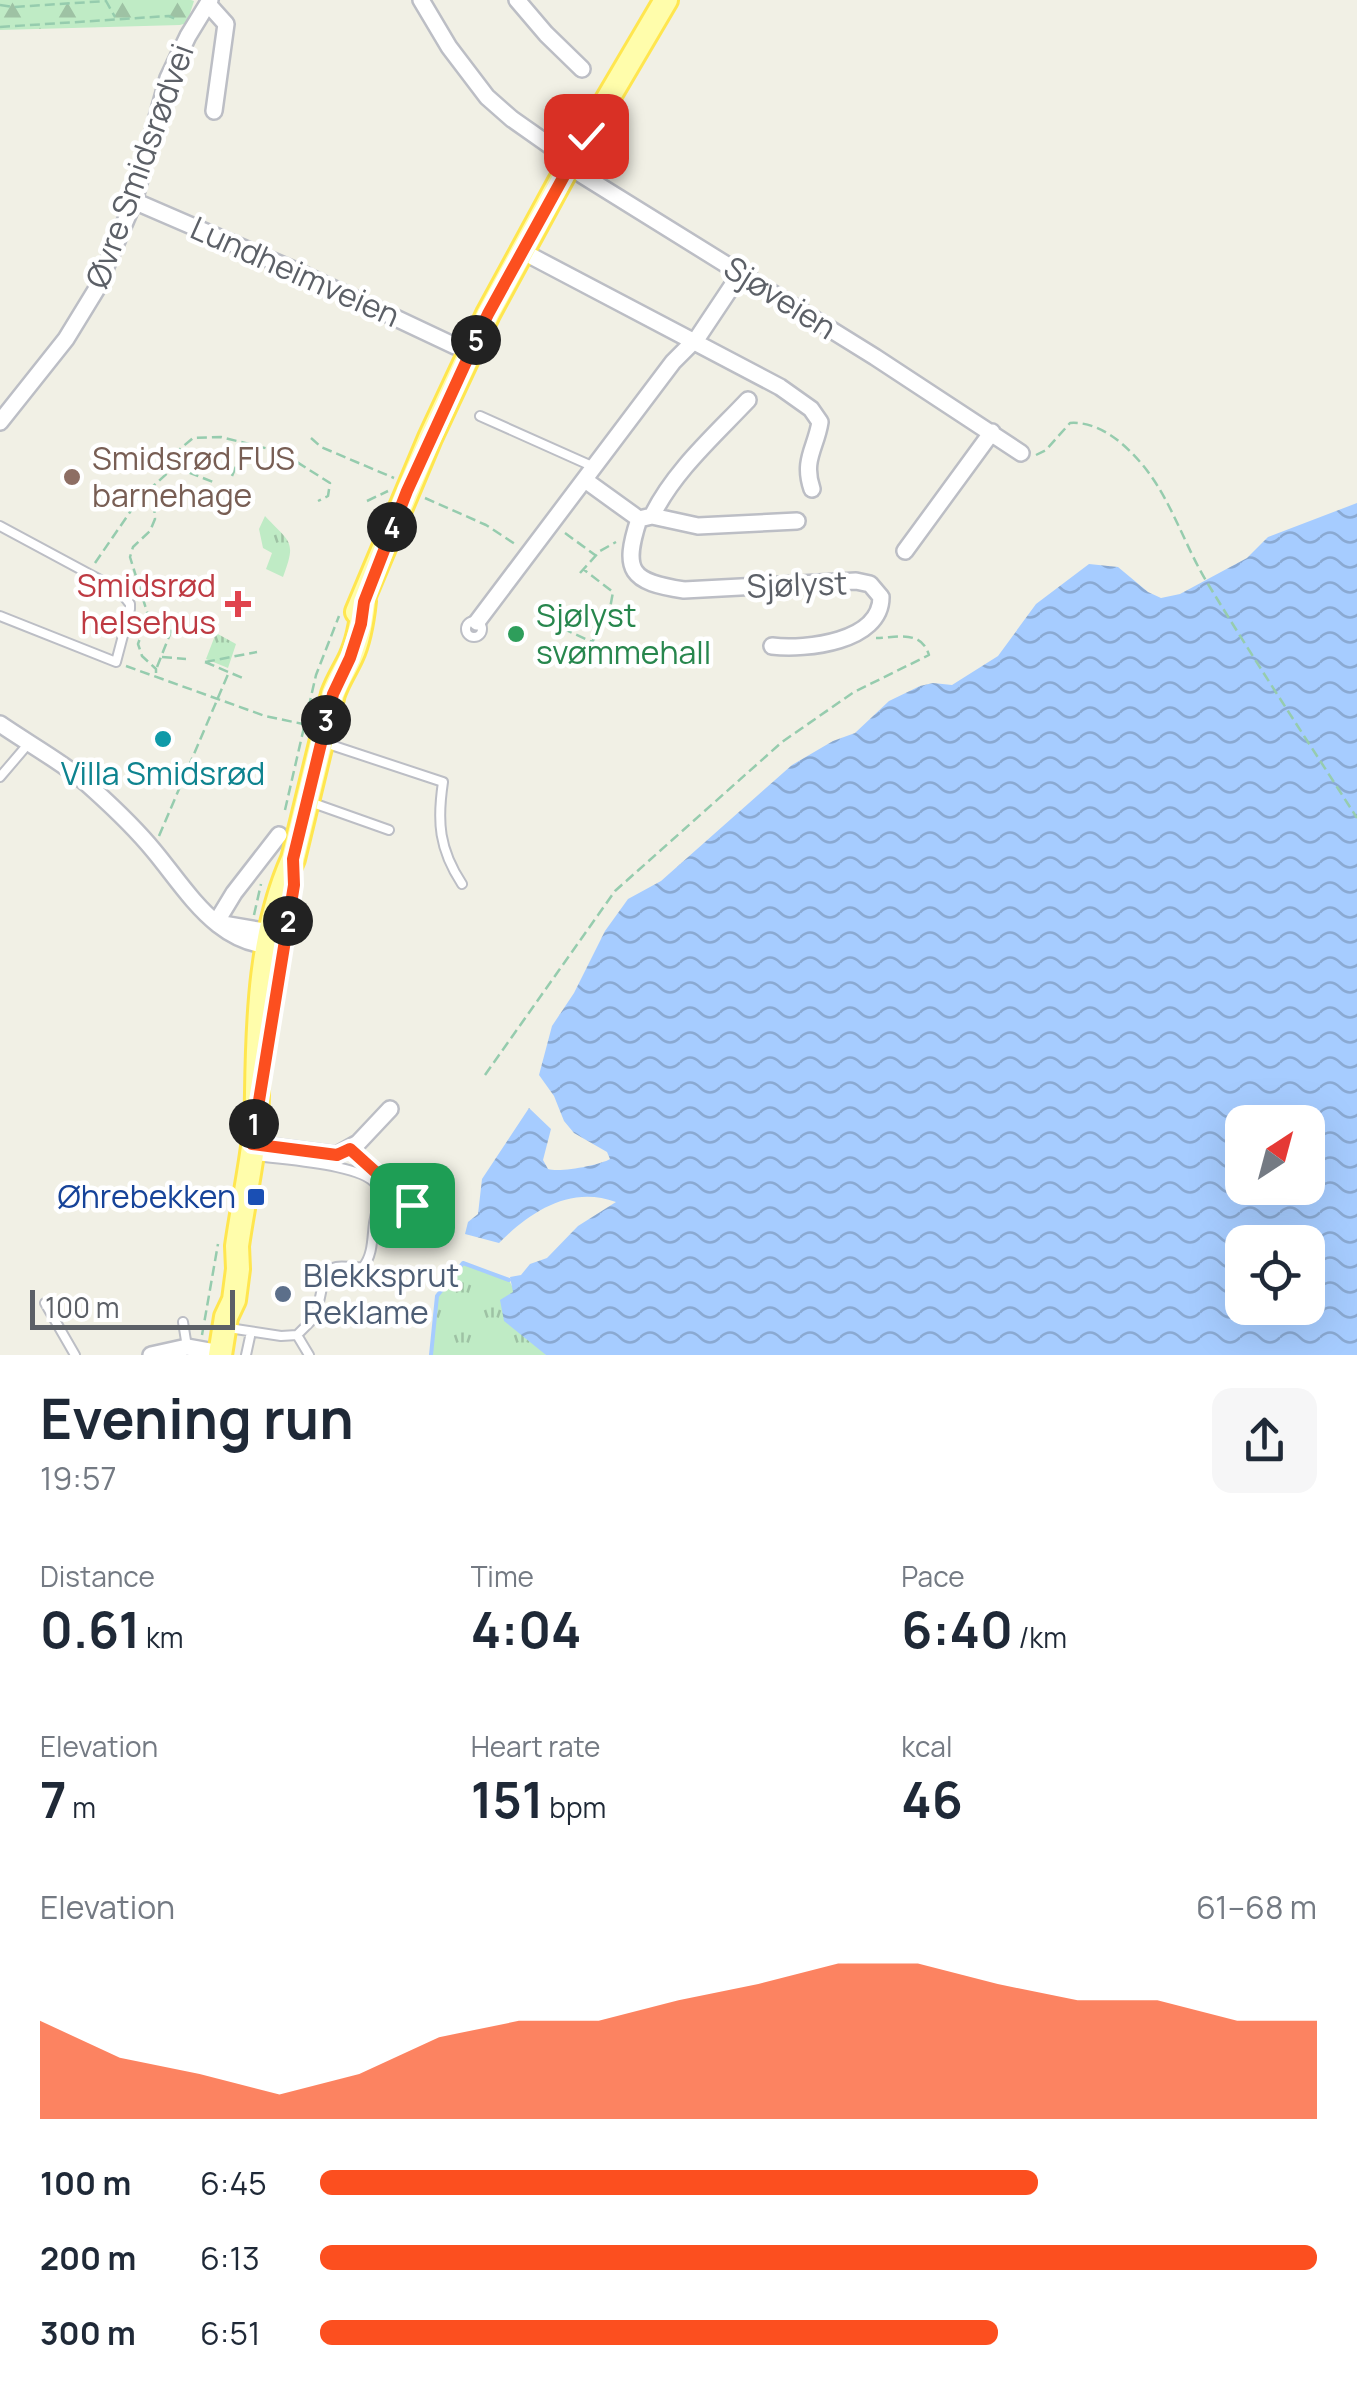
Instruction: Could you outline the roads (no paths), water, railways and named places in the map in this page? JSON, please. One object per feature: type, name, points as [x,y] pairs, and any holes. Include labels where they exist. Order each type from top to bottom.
[{"type":"main road","points":[[220,1354],[227,1244],[251,1150],[264,1074],[275,942],[294,885],[293,859],[339,676],[340,653],[351,621],[364,602],[398,487],[570,163],[666,0]]},
{"type":"street","name":"Sjøveien","points":[[421,0],[449,47],[494,105],[582,175],[1022,454]]},
{"type":"street","points":[[517,0],[582,69]]},
{"type":"street","name":"Øvre Smidsrødvei","points":[[0,422],[66,340],[87,306],[134,201],[161,99],[192,29],[209,2],[226,24],[214,110]]},
{"type":"street","name":"Lundheimveien","points":[[134,201],[455,346]]},
{"type":"street","points":[[534,257],[780,387],[819,416],[820,428],[809,455],[808,478],[812,489]]},
{"type":"street","points":[[477,622],[673,362],[694,340],[740,274]]},
{"type":"street","points":[[646,517],[748,400]]},
{"type":"street","points":[[904,552],[992,432]]},
{"type":"street","name":"Sjølyst","points":[[590,474],[646,517],[698,526],[797,521]]},
{"type":"street","name":"Sjølyst","points":[[646,517],[632,540],[629,562],[632,571],[656,586],[684,590],[840,580],[870,584],[881,597],[880,612],[850,638],[784,648],[772,646]]},
{"type":"street","points":[[0,724],[80,778],[150,847],[183,892],[220,923],[275,942]]},
{"type":"street","points":[[220,923],[234,893],[280,835]]},
{"type":"street","points":[[251,1150],[337,1155],[350,1149],[390,1109]]},
{"type":"street","points":[[150,1355],[192,1347],[220,1354]]},
{"type":"lane","points":[[480,416],[590,474]]},
{"type":"lane","points":[[0,526],[119,590],[130,604],[116,662],[0,616]]},
{"type":"lane","points":[[320,742],[443,782],[438,815],[449,864],[462,884]]},
{"type":"lane","points":[[0,778],[29,743]]},
{"type":"lane","points":[[306,800],[389,830]]},
{"type":"lane","points":[[350,1149],[412,1205]]},
{"type":"lane","points":[[225,1322],[251,1332],[297,1335],[316,1316],[324,1274],[338,1266],[363,1268],[366,1264],[378,1187],[348,1169],[251,1150]]},
{"type":"lane","points":[[45,1304],[75,1355]]},
{"type":"lane","points":[[183,1322],[192,1347]]},
{"type":"lane","points":[[246,1355],[251,1332]]},
{"type":"lane","points":[[297,1335],[308,1355]]},
{"type":"water","points":[[1357,503],[1357,1355],[546,1355],[504,1321],[500,1300],[513,1292],[510,1277],[521,1275],[530,1264],[547,1258],[578,1226],[616,1202],[583,1197],[552,1204],[499,1243],[465,1234],[468,1222],[478,1214],[482,1179],[529,1108],[551,1129],[543,1160],[548,1169],[580,1168],[610,1159],[607,1152],[574,1133],[539,1075],[552,1026],[574,993],[605,931],[628,899],[661,881],[792,765],[855,733],[889,701],[920,686],[952,685],[998,656],[1036,604],[1089,564],[1118,567],[1161,598],[1180,594],[1247,558],[1268,537]]},
{"type":"waterway","name":"Øhrebekken","points":[[431,1355],[437,1296],[463,1263],[509,1280]]},
{"type":"place","name":"Smidsrød FUS barnehage","points":[[72,477]]},
{"type":"place","name":"Smidsrød helsehus","points":[[238,604]]},
{"type":"place","name":"Sjølyst svømmehall","points":[[516,634]]},
{"type":"place","name":"Villa Smidsrød","points":[[163,739]]},
{"type":"place","name":"Øhrebekken","points":[[256,1197]]},
{"type":"place","name":"Blekksprut Reklame","points":[[283,1294]]}]
